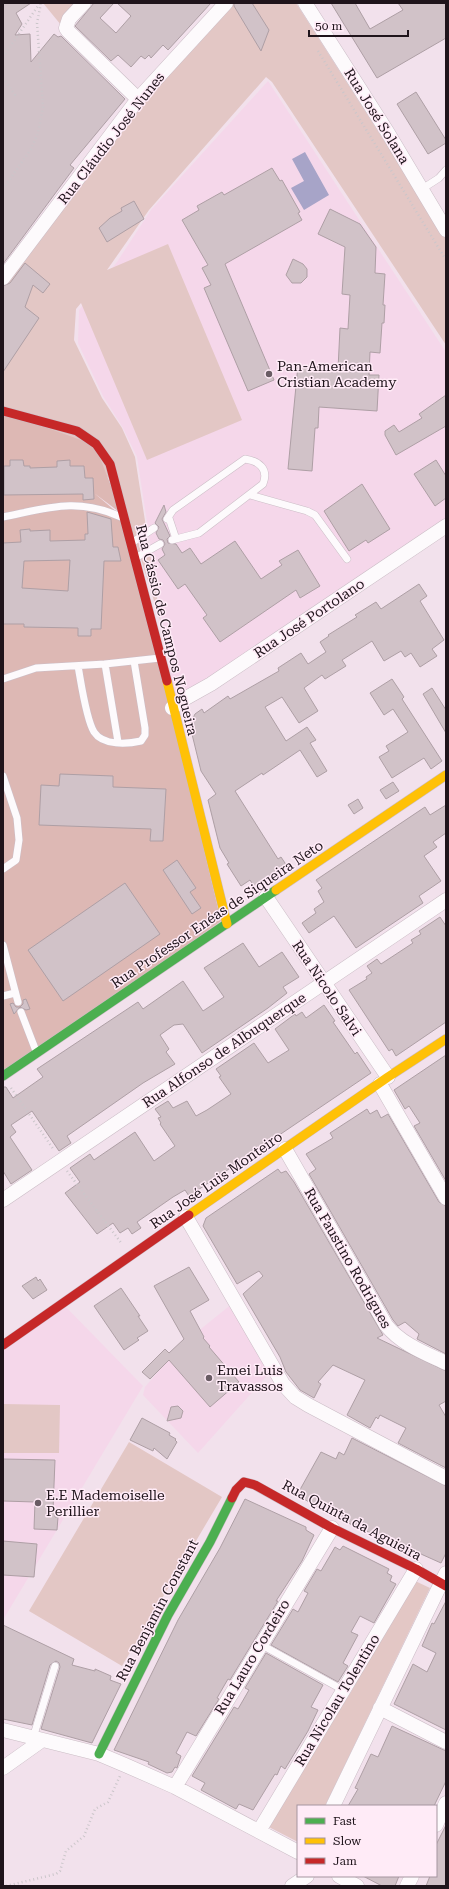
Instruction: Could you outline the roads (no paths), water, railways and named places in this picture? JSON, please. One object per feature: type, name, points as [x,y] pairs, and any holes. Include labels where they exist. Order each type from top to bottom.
[{"type":"street","points":[[84,3],[67,22],[68,31],[138,99]]},
{"type":"street","name":"Rua Cláudio José Nunes","points":[[3,278],[138,99],[226,3]]},
{"type":"street","name":"Rua José Solana","points":[[305,3],[422,189],[446,230]]},
{"type":"street","name":"Rua Cássio de Campos Nogueira","points":[[3,411],[77,431],[96,444],[110,464],[227,924]]},
{"type":"street","name":"Rua José Portolano","points":[[172,708],[211,684],[446,526]]},
{"type":"street","name":"Rua Professor Enéas de Siqueira Neto","points":[[3,1076],[446,775]]},
{"type":"street","name":"Rua Nicolo Salvi","points":[[266,897],[323,982],[384,1081]]},
{"type":"street","name":"Rua Alfonso de Albuquerque","points":[[3,1200],[446,900]]},
{"type":"street","name":"Rua José Luis Monteiro","points":[[3,1345],[186,1217],[446,1039]]},
{"type":"street","points":[[384,1081],[446,1198]]},
{"type":"street","name":"Rua Faustino Rodrigues","points":[[285,1149],[392,1333],[404,1342],[446,1363]]},
{"type":"street","points":[[186,1217],[290,1392],[308,1405],[446,1478]]},
{"type":"street","name":"Rua Quinta da Aguieira","points":[[244,1482],[256,1485],[332,1528],[444,1581]]},
{"type":"street","name":"Rua Benjamin Constant","points":[[99,1754],[168,1616],[210,1542],[236,1490],[244,1482]]},
{"type":"street","name":"Rua Lauro Cordeiro","points":[[175,1787],[260,1644],[332,1528]]},
{"type":"street","name":"Rua Nicolau Tolentino","points":[[259,1831],[416,1569]]},
{"type":"street","points":[[333,1805],[380,1708],[444,1581]]},
{"type":"street","points":[[380,1708],[446,1742]]},
{"type":"street","points":[[3,1730],[99,1754],[175,1787],[297,1851]]},
{"type":"street","points":[[3,1768],[37,1739]]},
{"type":"street","points":[[437,1823],[446,1804]]},
{"type":"street","points":[[292,1886],[306,1877]]},
{"type":"street","points":[[341,1877],[354,1885]]},
{"type":"street","points":[[407,1886],[412,1877]]},
{"type":"lane","points":[[422,189],[439,178],[446,170]]},
{"type":"lane","points":[[245,459],[255,460],[264,470],[266,478],[263,484],[250,495],[199,533],[174,540],[168,518],[179,506],[245,459]]},
{"type":"lane","points":[[250,495],[307,511],[314,516],[347,559]]},
{"type":"lane","points":[[3,517],[65,505],[78,505],[107,511],[125,519]]},
{"type":"lane","points":[[131,543],[154,528]]},
{"type":"lane","points":[[135,558],[160,544]]},
{"type":"lane","points":[[3,679],[36,668],[105,664],[160,658]]},
{"type":"lane","points":[[78,666],[88,716],[94,733],[102,739],[118,742],[141,741],[145,735],[144,716],[134,661]]},
{"type":"lane","points":[[105,664],[118,742]]},
{"type":"lane","points":[[3,776],[17,818],[19,840],[16,860],[3,870]]},
{"type":"lane","points":[[3,945],[18,1002]]},
{"type":"lane","points":[[3,996],[15,993]]},
{"type":"lane","points":[[21,1012],[37,1053]]},
{"type":"lane","points":[[260,1644],[343,1690]]},
{"type":"lane","points":[[37,1739],[55,1666]]},
{"type":"place","name":"Pan-American Cristian Academy","points":[[269,374]]},
{"type":"place","name":"Emei Luis Travassos","points":[[209,1378]]},
{"type":"place","name":"E.E Mademoiselle Perillier","points":[[38,1503]]}]
